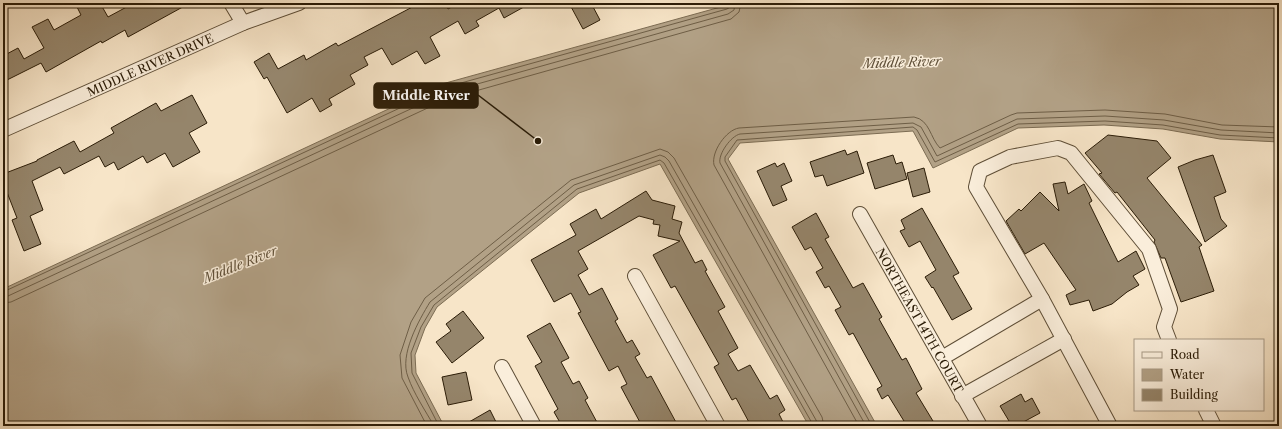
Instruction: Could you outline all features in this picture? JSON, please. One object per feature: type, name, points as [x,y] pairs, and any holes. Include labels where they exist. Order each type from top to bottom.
[{"type":"street","points":[[231,3],[243,23]]},
{"type":"street","name":"MIDDLE RIVER DRIVE","points":[[3,130],[243,23],[299,3]]},
{"type":"street","points":[[1110,426],[1042,299],[976,187],[980,171],[1010,157],[1058,148],[1071,153],[1149,249],[1170,309],[1164,326],[1169,339]]},
{"type":"street","name":"NORTHEAST 14TH COURT","points":[[860,214],[980,426]]},
{"type":"street","points":[[635,276],[718,426]]},
{"type":"street","points":[[942,358],[1042,299]]},
{"type":"street","points":[[962,396],[1064,339]]},
{"type":"street","points":[[502,367],[534,426]]},
{"type":"street","points":[[1206,411],[1214,426]]},
{"type":"water","points":[[735,3],[1279,3],[1279,142],[1220,139],[1163,129],[1104,125],[1018,128],[933,168],[913,131],[740,143],[728,159],[877,426],[809,426],[660,164],[579,193],[437,307],[425,328],[415,355],[416,373],[444,426],[3,426],[3,289],[442,84]]},
{"type":"building","points":[[84,3],[100,3],[108,17],[134,3],[190,3],[128,37],[125,30],[102,43],[101,41],[46,72],[41,63],[3,82],[3,56],[18,48],[24,59],[44,48],[32,27],[48,19],[54,30],[81,15],[77,7]]},
{"type":"building","points":[[420,3],[445,3],[448,9],[459,3],[531,3],[504,18],[499,8],[476,21],[479,26],[465,34],[458,21],[430,37],[440,56],[425,64],[417,51],[392,65],[382,48],[364,57],[368,65],[350,75],[355,84],[329,99],[332,105],[320,112],[312,98],[287,113],[267,77],[264,79],[254,62],[269,53],[278,69],[304,55],[306,60],[336,43],[338,46]]},
{"type":"building","points":[[569,3],[591,3],[600,20],[583,29]]},
{"type":"building","points":[[192,95],[207,123],[189,133],[200,152],[173,167],[165,153],[147,163],[143,156],[118,170],[114,162],[105,167],[99,156],[64,174],[60,167],[32,181],[43,210],[30,216],[41,244],[24,251],[12,220],[17,218],[3,182],[3,174],[37,161],[74,141],[80,152],[114,133],[111,128],[156,103],[161,111]]},
{"type":"building","points":[[1108,135],[1157,141],[1171,158],[1147,178],[1202,245],[1199,247],[1214,291],[1181,302],[1165,258],[1161,258],[1154,242],[1155,240],[1117,192],[1115,193],[1099,174],[1102,173],[1085,153]]},
{"type":"building","points":[[845,150],[847,155],[857,151],[864,173],[827,186],[823,175],[815,177],[810,162]]},
{"type":"building","points":[[893,155],[896,164],[902,162],[907,179],[875,189],[867,163]]},
{"type":"building","points":[[1213,155],[1226,192],[1214,197],[1221,219],[1227,226],[1205,242],[1178,167]]},
{"type":"building","points":[[775,163],[777,167],[784,163],[792,181],[781,186],[787,200],[773,206],[757,171]]},
{"type":"building","points":[[924,168],[930,192],[913,197],[907,173]]},
{"type":"building","points":[[1065,182],[1068,194],[1084,184],[1092,201],[1089,203],[1118,262],[1136,251],[1145,269],[1133,276],[1139,285],[1112,304],[1093,311],[1089,300],[1070,305],[1066,295],[1076,290],[1044,243],[1025,254],[1006,221],[1019,209],[1021,211],[1040,192],[1059,211],[1053,184]]},
{"type":"building","points":[[646,191],[652,200],[675,206],[672,219],[682,222],[679,233],[695,263],[702,260],[707,270],[705,271],[725,307],[718,311],[738,348],[728,354],[738,371],[750,365],[770,399],[777,395],[785,410],[779,414],[785,426],[751,426],[736,398],[732,400],[714,367],[719,364],[675,286],[671,288],[653,255],[680,241],[658,236],[660,225],[653,224],[654,220],[639,216],[578,251],[588,269],[578,275],[589,295],[602,288],[618,319],[615,321],[627,343],[632,340],[640,354],[635,357],[647,378],[651,376],[678,426],[642,426],[621,387],[627,384],[618,366],[609,371],[578,313],[581,312],[571,293],[554,302],[531,260],[576,235],[570,224],[596,209],[601,219]]},
{"type":"building","points":[[922,208],[959,273],[953,276],[972,309],[952,320],[933,287],[932,288],[925,277],[936,270],[920,241],[909,247],[900,231],[905,229],[901,220]]},
{"type":"building","points":[[816,213],[829,237],[825,239],[853,288],[863,283],[882,317],[879,319],[902,360],[906,358],[922,389],[916,393],[936,426],[907,426],[888,395],[882,399],[877,389],[882,386],[853,333],[849,335],[835,310],[841,307],[829,286],[825,288],[816,272],[823,268],[811,247],[805,250],[792,227]]},
{"type":"building","points":[[463,311],[484,338],[452,363],[436,342],[451,331],[446,324]]},
{"type":"building","points":[[550,323],[569,358],[561,362],[573,384],[579,381],[588,398],[585,400],[599,426],[562,426],[554,412],[558,409],[535,366],[542,362],[527,336]]},
{"type":"building","points":[[466,372],[472,400],[448,405],[442,377]]},
{"type":"building","points":[[1021,394],[1025,402],[1032,398],[1040,413],[1016,426],[1012,426],[1000,406]]},
{"type":"building","points":[[490,410],[496,422],[488,426],[462,426]]},
{"type":"place","name":"Middle River","points":[[538,141]]}]
